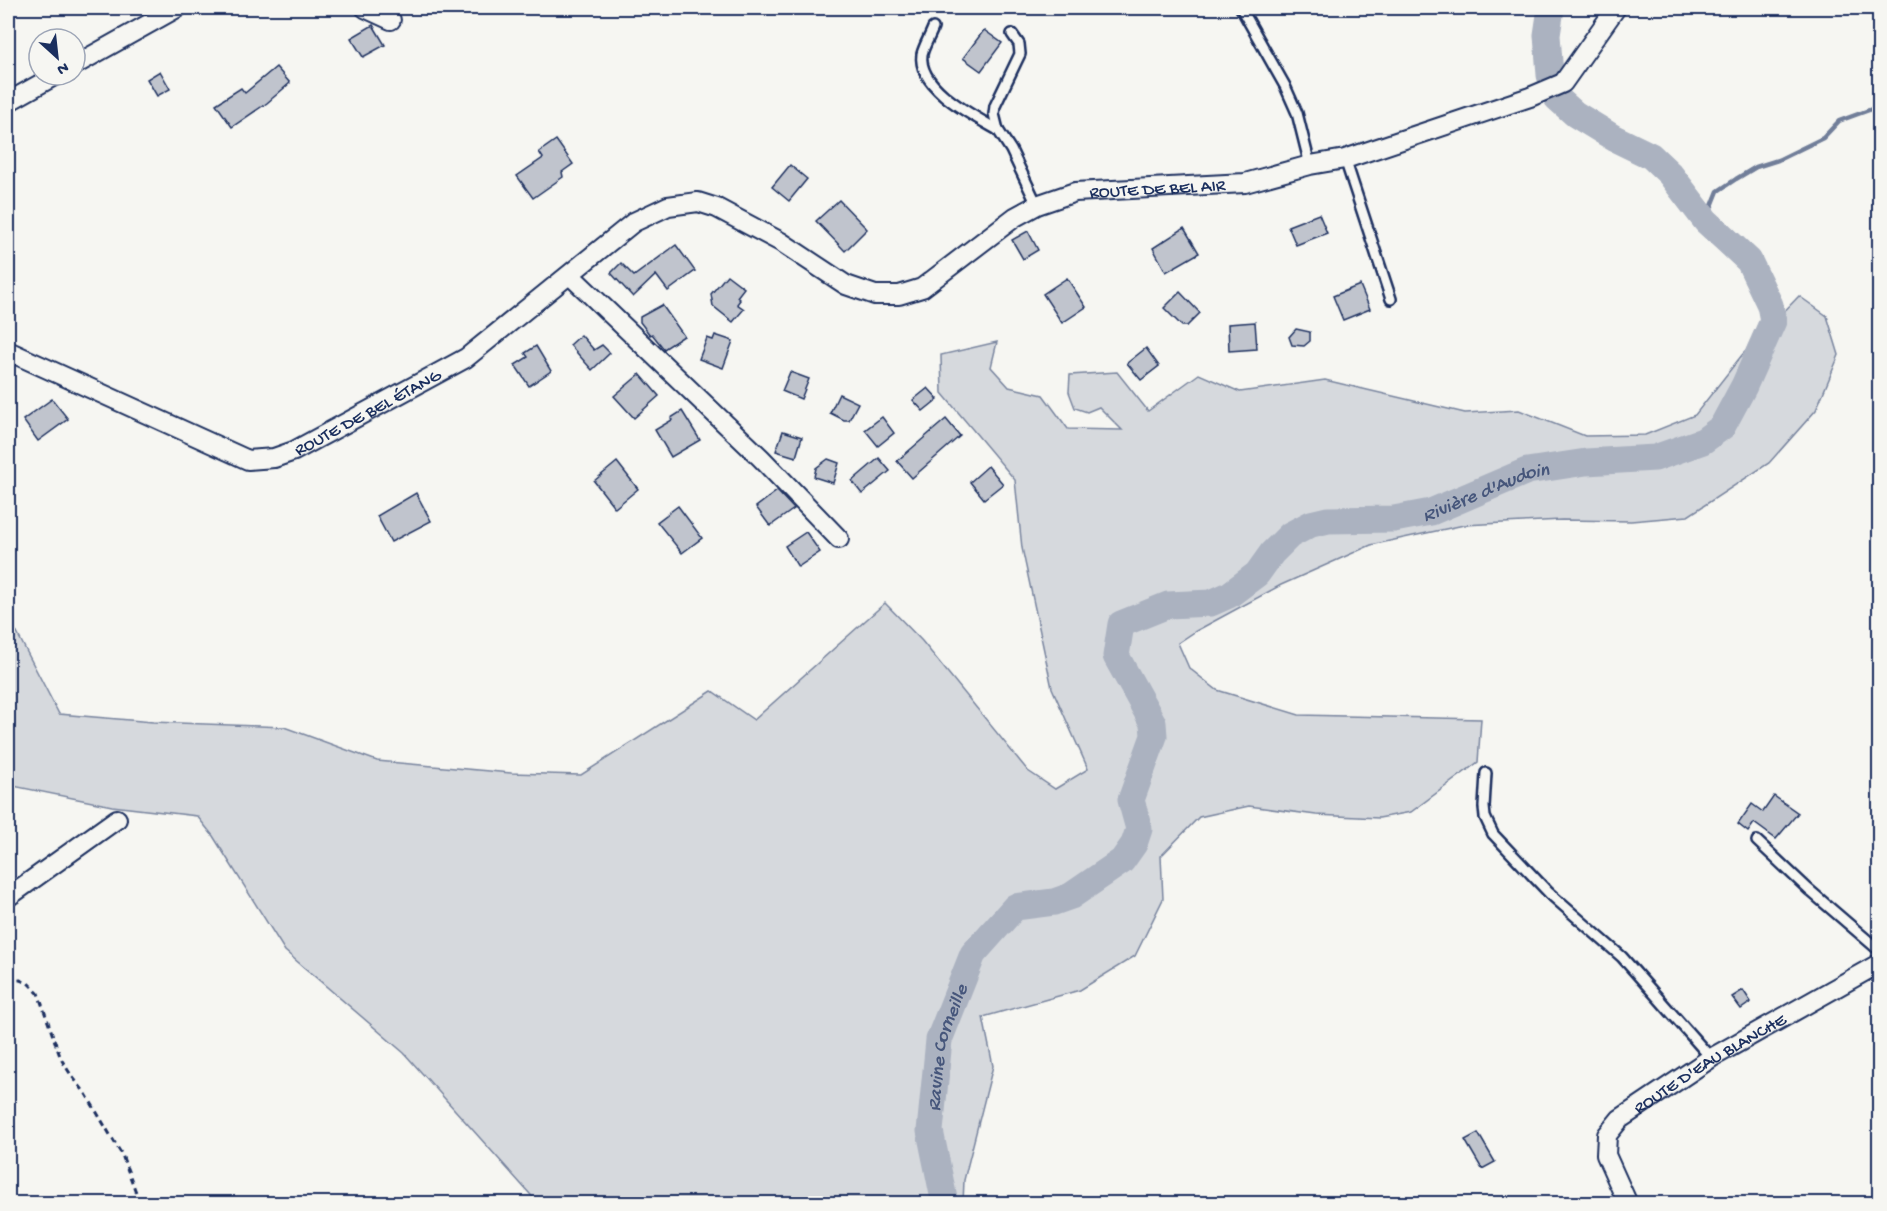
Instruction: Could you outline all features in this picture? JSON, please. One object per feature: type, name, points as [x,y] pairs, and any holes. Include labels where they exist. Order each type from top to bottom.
[{"type":"street","points":[[87,57],[177,8]]},
{"type":"street","points":[[364,8],[391,20]]},
{"type":"street","name":"ROUTE DE BEL AIR","points":[[698,202],[717,208],[781,242],[846,285],[875,295],[899,295],[922,288],[1015,217],[1036,205],[1075,192],[1245,183],[1310,165],[1345,159],[1530,97],[1563,82],[1616,8]]},
{"type":"street","points":[[8,102],[35,87]]},
{"type":"street","name":"ROUTE DE BEL ÉTANG","points":[[8,351],[248,460],[274,458],[294,451],[466,358],[634,222],[668,206],[698,202]]},
{"type":"street","points":[[570,274],[761,458],[839,539]]},
{"type":"street","points":[[8,897],[117,819]]},
{"type":"street","name":"ROUTE D'EAU BLANCHE","points":[[1628,1203],[1606,1155],[1606,1135],[1620,1119],[1711,1058],[1880,963]]},
{"type":"lane","points":[[1241,8],[1285,86],[1297,113],[1310,165]]},
{"type":"lane","points":[[933,28],[922,54],[923,68],[928,81],[957,105],[998,130]]},
{"type":"lane","points":[[1012,34],[1018,44],[1020,54],[995,106],[994,114],[998,130],[1011,150],[1036,205]]},
{"type":"lane","points":[[1345,159],[1391,299]]},
{"type":"lane","points":[[1486,773],[1485,817],[1493,834],[1549,893],[1622,957],[1711,1058]]},
{"type":"lane","points":[[1757,841],[1880,951]]},
{"type":"path","points":[[8,981],[20,980],[28,983],[38,993],[61,1059],[70,1075],[86,1094],[122,1155],[137,1195],[145,1203]]},
{"type":"shaded area","points":[[1799,296],[1827,316],[1839,355],[1816,410],[1769,463],[1688,516],[1631,521],[1562,520],[1464,525],[1371,545],[1281,585],[1178,643],[1189,668],[1217,690],[1299,715],[1481,719],[1478,762],[1411,812],[1379,818],[1316,815],[1249,806],[1199,817],[1161,856],[1163,899],[1135,956],[1080,990],[983,1017],[993,1066],[964,1180],[963,1203],[538,1203],[404,1053],[285,951],[213,836],[197,816],[112,806],[8,785],[8,636],[16,631],[59,714],[153,722],[284,727],[377,761],[511,773],[581,775],[712,691],[754,720],[885,603],[922,641],[1028,771],[1055,789],[1088,769],[1052,688],[1022,548],[1015,480],[942,393],[941,355],[997,342],[991,367],[1009,387],[1043,395],[1068,429],[1122,430],[1099,407],[1087,412],[1075,408],[1069,392],[1070,375],[1117,372],[1148,411],[1199,374],[1240,392],[1325,380],[1465,413],[1519,410],[1585,436],[1645,435],[1695,415],[1742,355]]},
{"type":"building","points":[[373,25],[385,45],[363,57],[351,38]]},
{"type":"building","points":[[984,30],[1002,43],[981,71],[963,58]]},
{"type":"building","points":[[276,67],[290,83],[267,103],[232,127],[216,104],[241,88],[245,93]]},
{"type":"building","points":[[160,71],[170,89],[157,96],[147,79]]},
{"type":"building","points":[[556,140],[573,164],[562,172],[563,177],[533,198],[517,176],[543,158],[539,152]]},
{"type":"building","points":[[790,165],[807,179],[789,201],[772,187]]},
{"type":"building","points":[[839,200],[867,229],[845,251],[816,221]]},
{"type":"building","points":[[1319,214],[1327,233],[1296,245],[1288,226]]},
{"type":"building","points":[[1184,228],[1199,253],[1166,272],[1153,248]]},
{"type":"building","points":[[1028,231],[1038,250],[1023,259],[1012,240]]},
{"type":"building","points":[[676,245],[695,271],[668,291],[656,275],[633,297],[611,273],[621,263],[634,276]]},
{"type":"building","points":[[727,275],[744,288],[737,297],[740,300],[737,304],[744,309],[733,322],[713,306],[711,294]]},
{"type":"building","points":[[1067,278],[1086,307],[1062,323],[1043,294]]},
{"type":"building","points":[[1360,285],[1370,309],[1343,320],[1333,296]]},
{"type":"building","points":[[1180,292],[1200,313],[1187,326],[1182,326],[1164,308]]},
{"type":"building","points":[[662,305],[684,336],[664,349],[640,322],[640,317]]},
{"type":"building","points":[[1255,322],[1257,349],[1229,351],[1228,324]]},
{"type":"building","points":[[1296,329],[1310,332],[1310,341],[1304,346],[1292,345],[1289,337]]},
{"type":"building","points":[[581,335],[594,350],[602,345],[610,353],[592,370],[570,345]]},
{"type":"building","points":[[715,335],[733,341],[723,368],[699,359],[707,338],[713,340]]},
{"type":"building","points":[[536,346],[551,371],[529,386],[515,365],[528,357],[525,353]]},
{"type":"building","points":[[1146,348],[1159,366],[1141,380],[1127,363]]},
{"type":"building","points":[[790,372],[809,379],[801,399],[782,391]]},
{"type":"building","points":[[640,374],[659,396],[634,418],[614,396]]},
{"type":"building","points":[[928,388],[938,399],[923,411],[913,400]]},
{"type":"building","points":[[839,394],[858,403],[849,420],[830,413]]},
{"type":"building","points":[[52,399],[68,419],[38,441],[23,420]]},
{"type":"building","points":[[682,411],[700,440],[671,457],[655,430]]},
{"type":"building","points":[[882,417],[894,433],[878,446],[865,430]]},
{"type":"building","points":[[946,419],[960,436],[912,478],[897,461]]},
{"type":"building","points":[[783,431],[802,437],[796,457],[776,451]]},
{"type":"building","points":[[879,458],[890,471],[862,494],[852,481]]},
{"type":"building","points":[[828,459],[839,463],[833,483],[814,477],[816,468]]},
{"type":"building","points":[[617,462],[638,489],[615,508],[594,481]]},
{"type":"building","points":[[988,466],[1003,484],[984,499],[970,482]]},
{"type":"building","points":[[777,491],[794,509],[770,526],[756,507]]},
{"type":"building","points":[[416,493],[431,521],[391,542],[377,516]]},
{"type":"building","points":[[678,506],[702,538],[682,553],[657,522]]},
{"type":"building","points":[[806,532],[820,552],[798,567],[785,546]]},
{"type":"building","points":[[1774,796],[1798,813],[1776,839],[1754,823],[1748,832],[1738,824],[1752,804],[1763,812]]},
{"type":"building","points":[[1743,990],[1751,1002],[1741,1009],[1732,997]]},
{"type":"building","points":[[1478,1133],[1495,1162],[1482,1169],[1465,1140]]},
{"type":"waterway","name":"Rivière d'Audoin","points":[[945,1204],[930,1131],[939,1040],[973,954],[1015,907],[1054,902],[1071,896],[1122,861],[1134,844],[1139,829],[1131,800],[1154,736],[1153,723],[1116,656],[1121,624],[1168,605],[1211,603],[1229,595],[1257,574],[1272,553],[1290,535],[1311,524],[1328,520],[1394,519],[1431,512],[1527,471],[1586,462],[1655,458],[1703,441],[1722,427],[1744,386],[1773,321],[1770,305],[1749,261],[1706,221],[1670,174],[1651,156],[1614,138],[1575,114],[1557,98],[1550,75],[1547,35],[1551,8]]},
{"type":"waterway","points":[[1706,221],[1718,191],[1736,179],[1756,167],[1778,160],[1823,138],[1839,121],[1880,106]]},
{"type":"water label","name":"Ravine Corneille","points":[[948,1047]]}]
